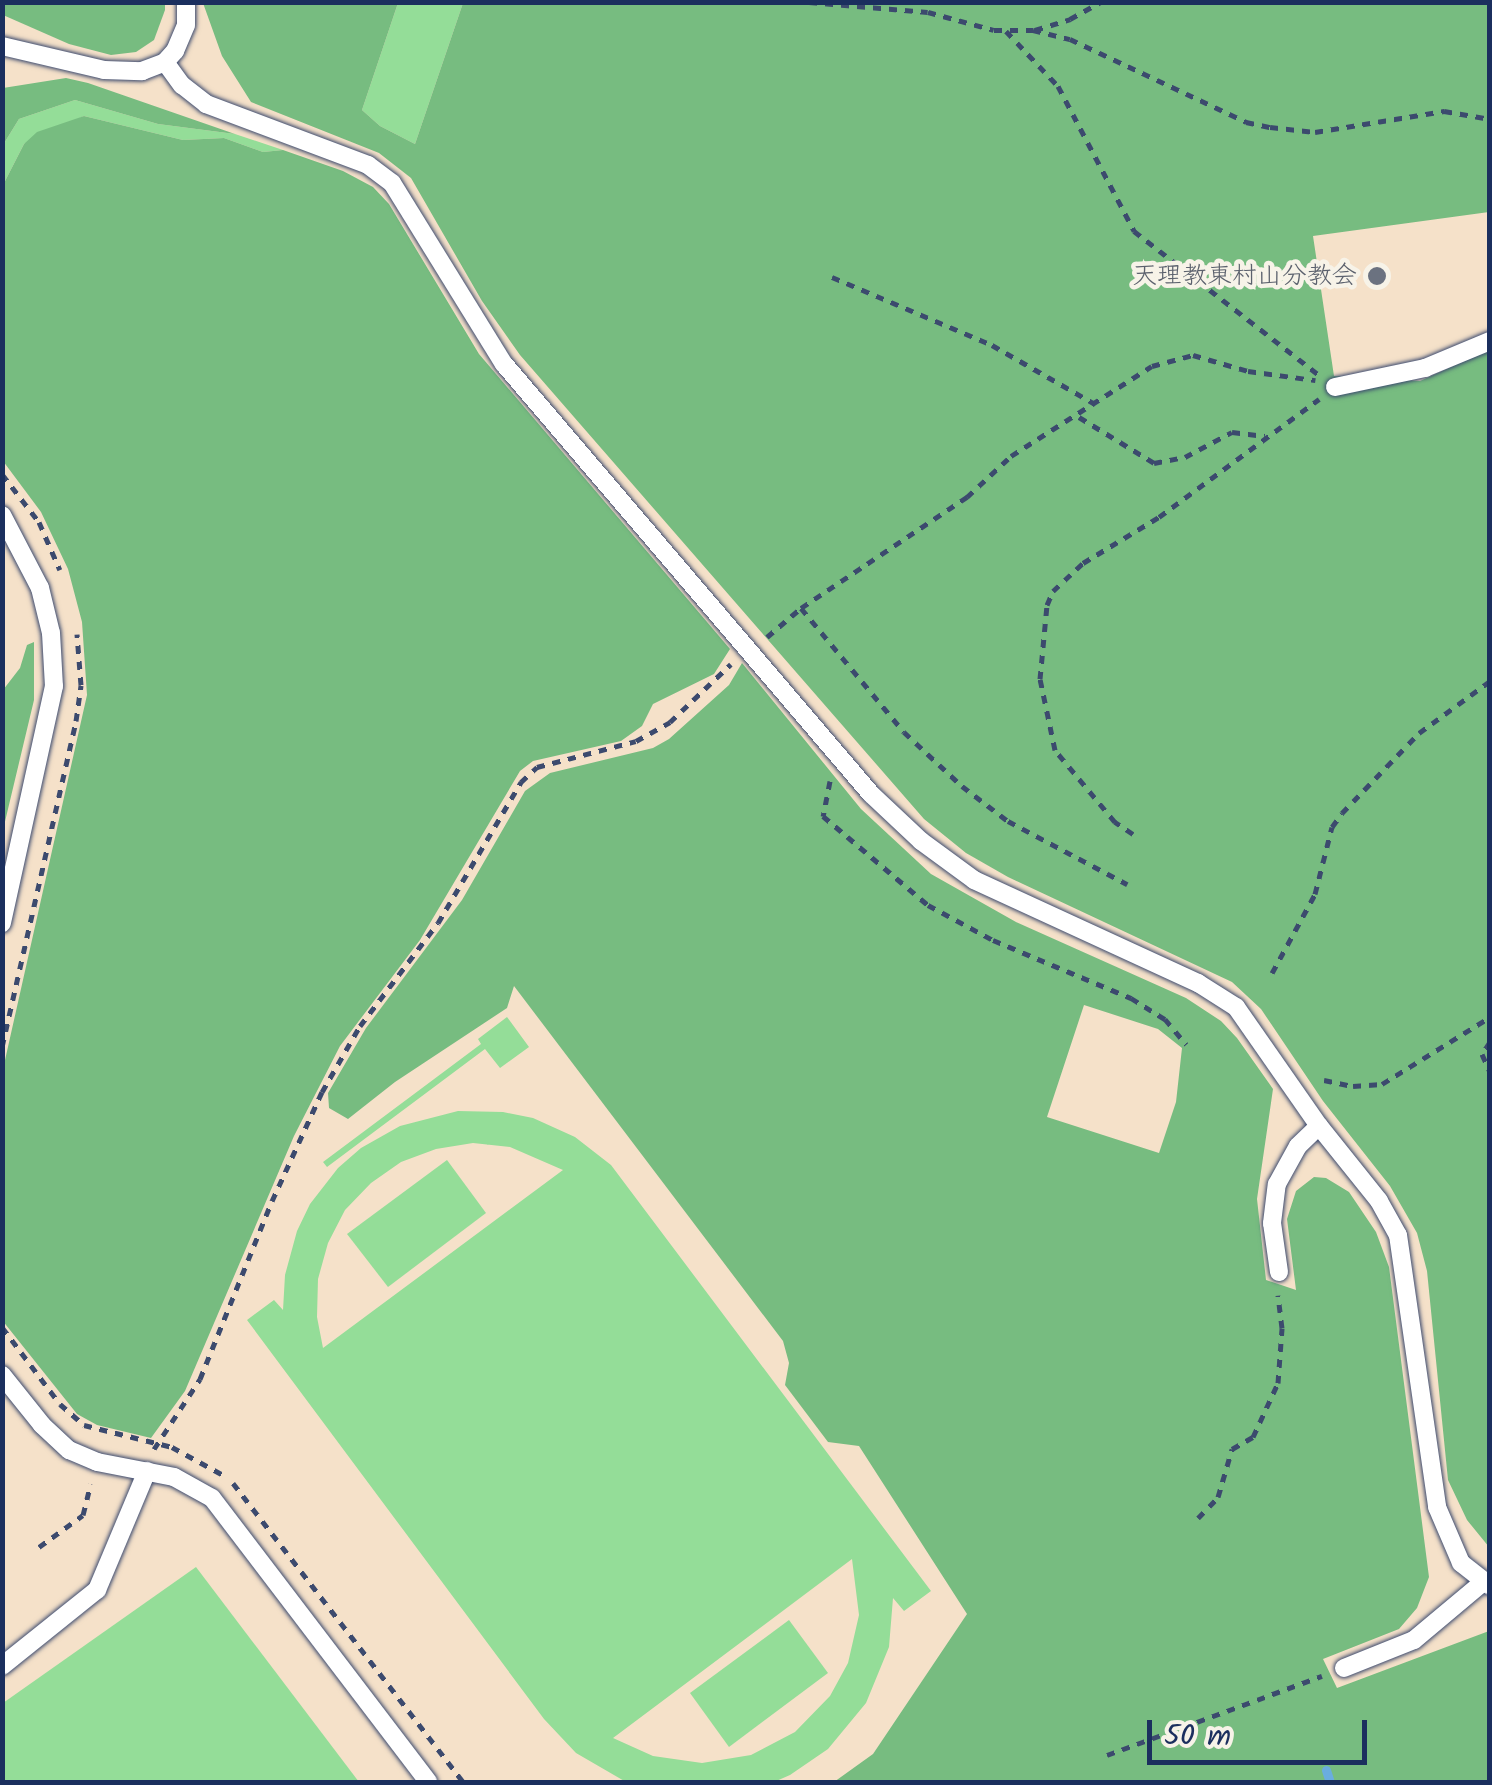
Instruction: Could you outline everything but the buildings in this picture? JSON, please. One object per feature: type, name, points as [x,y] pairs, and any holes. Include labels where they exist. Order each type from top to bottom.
[{"type":"lane","points":[[3,48],[129,74],[165,62],[182,40],[186,2]]},
{"type":"lane","points":[[165,62],[182,86],[206,104],[368,165],[392,183],[504,364],[847,765],[921,841],[974,880],[1198,983],[1236,1007],[1319,1126],[1379,1202],[1398,1234],[1437,1507],[1461,1562],[1486,1584],[1414,1640],[1344,1668]]},
{"type":"lane","points":[[1335,386],[1425,368],[1490,341]]},
{"type":"lane","points":[[2,515],[40,588],[51,633],[54,686],[2,923]]},
{"type":"lane","points":[[1279,1272],[1272,1223],[1276,1184],[1298,1146],[1319,1126]]},
{"type":"lane","points":[[2,1375],[42,1425],[70,1450],[98,1462],[188,1482],[212,1498],[428,1782]]},
{"type":"lane","points":[[2,1666],[97,1590],[147,1471]]},
{"type":"path","points":[[809,2],[928,12],[1006,31],[1033,30],[1070,20],[1101,2]]},
{"type":"path","points":[[1033,30],[1070,39],[1246,122],[1270,128],[1315,132],[1444,110],[1490,119]]},
{"type":"path","points":[[770,634],[801,608],[966,497],[1012,456],[1079,417],[1152,366],[1192,355],[1248,371],[1324,382],[1134,231],[1058,86],[1006,31]]},
{"type":"path","points":[[832,277],[992,345],[1095,404]]},
{"type":"path","points":[[1133,834],[1114,822],[1054,750],[1041,694],[1047,605],[1053,591],[1083,563],[1159,517],[1335,386]]},
{"type":"path","points":[[1079,417],[1154,463],[1185,457],[1232,432],[1268,436]]},
{"type":"path","points":[[801,608],[904,732],[962,786],[1024,830],[1126,884]]},
{"type":"path","points":[[147,1471],[160,1435],[200,1379],[322,1092],[360,1026],[438,923],[528,773],[636,741],[670,722],[750,647]]},
{"type":"path","points":[[1272,973],[1316,894],[1332,827],[1342,813],[1418,733],[1490,681]]},
{"type":"path","points":[[847,765],[827,784],[823,816],[879,868],[963,925],[1148,1007],[1179,1032],[1186,1044]]},
{"type":"path","points":[[1324,1080],[1353,1086],[1382,1084],[1490,1016]]},
{"type":"path","points":[[1490,1042],[1482,1054],[1490,1072]]},
{"type":"path","points":[[1198,1518],[1218,1496],[1232,1449],[1253,1437],[1278,1383],[1282,1328],[1279,1272]]},
{"type":"path","points":[[39,1548],[83,1515],[88,1494]]},
{"type":"path","points":[[1107,1755],[1344,1668]]},
{"type":"green space","points":[[3,2],[165,2],[165,10],[154,40],[136,52],[111,55],[69,44],[3,15]]},
{"type":"green space","points":[[203,3],[398,3],[362,110],[380,126],[415,144],[463,3],[1489,3],[1489,212],[1313,236],[1334,376],[1420,381],[1489,350],[1489,1547],[1467,1520],[1448,1480],[1427,1271],[1417,1233],[1390,1186],[1323,1101],[1261,1009],[1232,982],[1008,877],[966,853],[924,819],[520,355],[482,301],[411,178],[379,153],[251,102],[222,56]]},
{"type":"green space","points":[[398,3],[463,3],[415,144],[380,126],[362,110]]},
{"type":"green space","points":[[66,78],[235,134],[158,124],[75,100],[19,119],[3,145],[3,88]]},
{"type":"green space","points":[[75,100],[158,124],[235,134],[283,150],[263,152],[224,138],[183,140],[84,116],[24,144],[3,185],[3,145],[19,119]]},
{"type":"green space","points":[[84,116],[183,140],[224,138],[263,152],[283,150],[343,171],[373,187],[389,204],[479,354],[730,649],[714,674],[653,704],[642,726],[621,741],[533,761],[520,771],[420,940],[340,1046],[294,1136],[185,1391],[151,1438],[97,1425],[77,1414],[2,1320],[3,1069],[87,695],[82,622],[68,569],[41,512],[3,461],[3,185],[24,144],[37,132]]},
{"type":"green space","points":[[34,642],[34,700],[3,830],[3,690],[20,668],[27,645]]},
{"type":"green space","points":[[742,663],[861,809],[931,874],[1016,922],[1186,998],[1221,1021],[1237,1038],[1273,1089],[1257,1199],[1266,1280],[1296,1290],[1287,1219],[1296,1191],[1314,1177],[1326,1178],[1349,1192],[1376,1232],[1389,1267],[1429,1577],[1417,1608],[1399,1629],[1323,1659],[1337,1688],[1489,1631],[1489,1782],[834,1782],[873,1754],[967,1614],[859,1446],[828,1442],[785,1385],[789,1363],[783,1341],[514,986],[507,1008],[395,1082],[348,1119],[329,1108],[328,1093],[366,1028],[462,900],[525,791],[550,773],[653,748],[669,739],[729,685]],"holes":[[[1084,1005],[1158,1029],[1182,1048],[1176,1102],[1159,1153],[1047,1117]]]},
{"type":"green space","points":[[507,1017],[529,1047],[500,1068],[485,1049],[327,1167],[323,1162],[481,1044],[478,1039]]},
{"type":"green space","points":[[458,1111],[503,1112],[533,1118],[575,1137],[611,1165],[931,1591],[904,1611],[893,1598],[889,1647],[866,1703],[828,1749],[790,1775],[774,1782],[626,1782],[576,1753],[544,1719],[247,1320],[274,1300],[283,1310],[285,1275],[297,1231],[310,1204],[338,1168],[361,1148],[400,1126]],"holes":[[[473,1143],[510,1147],[563,1170],[323,1348],[317,1317],[318,1279],[328,1243],[345,1210],[371,1183],[401,1162],[436,1149]],[[852,1559],[859,1615],[848,1663],[830,1696],[795,1732],[751,1755],[702,1763],[653,1756],[613,1738]]]},
{"type":"green space","points":[[447,1160],[486,1213],[388,1287],[347,1234]]},
{"type":"green space","points":[[196,1567],[359,1782],[3,1782],[3,1703]]},
{"type":"green space","points":[[789,1620],[828,1673],[729,1747],[690,1693]]},
{"type":"waterway","points":[[1326,1770],[1330,1782]]},
{"type":"place","name":"天理教東村山分教会","points":[[1377,276]]}]
